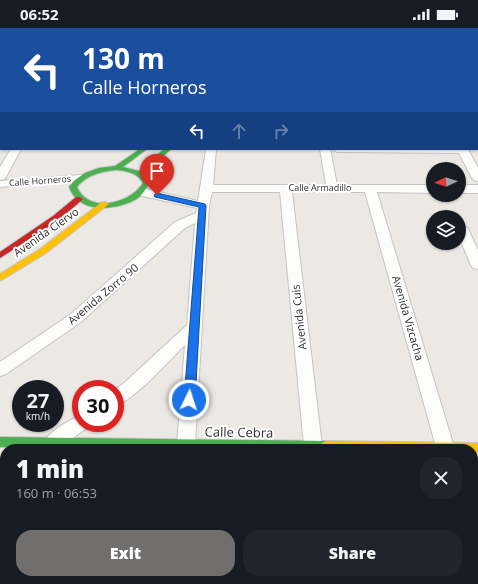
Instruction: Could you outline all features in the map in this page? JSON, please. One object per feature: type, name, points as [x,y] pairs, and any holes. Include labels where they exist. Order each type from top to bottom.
[{"type":"street","points":[[0,177],[15,150]]},
{"type":"street","points":[[117,168],[143,150]]},
{"type":"street","points":[[140,174],[167,150]]},
{"type":"street","points":[[186,444],[202,210],[207,188],[211,150]]},
{"type":"street","points":[[325,150],[332,188]]},
{"type":"street","points":[[464,150],[478,178]]},
{"type":"street","points":[[117,168],[130,170],[140,174],[145,179],[146,185],[142,192],[133,198],[120,203],[90,203],[79,199],[74,194],[73,188],[81,178],[93,172],[117,168]]},
{"type":"street","name":"Calle Horneros","points":[[0,184],[81,178]]},
{"type":"street","name":"Calle Armadillo","points":[[207,188],[426,188]]},
{"type":"street","name":"Avenida Cuis","points":[[286,188],[313,444]]},
{"type":"street","name":"Avenida Vizcacha","points":[[370,188],[444,444]]},
{"type":"street","points":[[466,189],[478,189]]},
{"type":"street","points":[[142,192],[202,210]]},
{"type":"street","name":"Avenida Ciervo","points":[[0,256],[56,218],[79,199]]},
{"type":"street","name":"Avenida Ciervo","points":[[0,278],[43,251],[105,204]]},
{"type":"street","name":"Avenida Zorro 90","points":[[0,370],[76,318],[139,264],[180,225],[202,210]]},
{"type":"street","points":[[466,231],[478,231]]},
{"type":"street","points":[[466,241],[478,265]]},
{"type":"street","points":[[124,392],[194,327]]},
{"type":"street","points":[[53,442],[72,429]]},
{"type":"street","name":"Calle Cebra","points":[[0,442],[186,444]]},
{"type":"traffic: fast","points":[[117,168],[143,150]]},
{"type":"traffic: fast","points":[[140,174],[167,150]]},
{"type":"traffic: fast","points":[[117,168],[134,171],[142,176],[146,183],[142,190],[127,201],[108,205],[90,203],[82,200],[76,194],[73,187],[82,178],[99,170],[117,168]]},
{"type":"traffic: fast","points":[[0,442],[163,444]]},
{"type":"traffic: slow","points":[[0,278],[43,251],[105,204]]},
{"type":"traffic: jam","points":[[0,256],[56,218],[79,199]]},
{"type":"route","points":[[157,195],[203,206],[189,400]]}]
